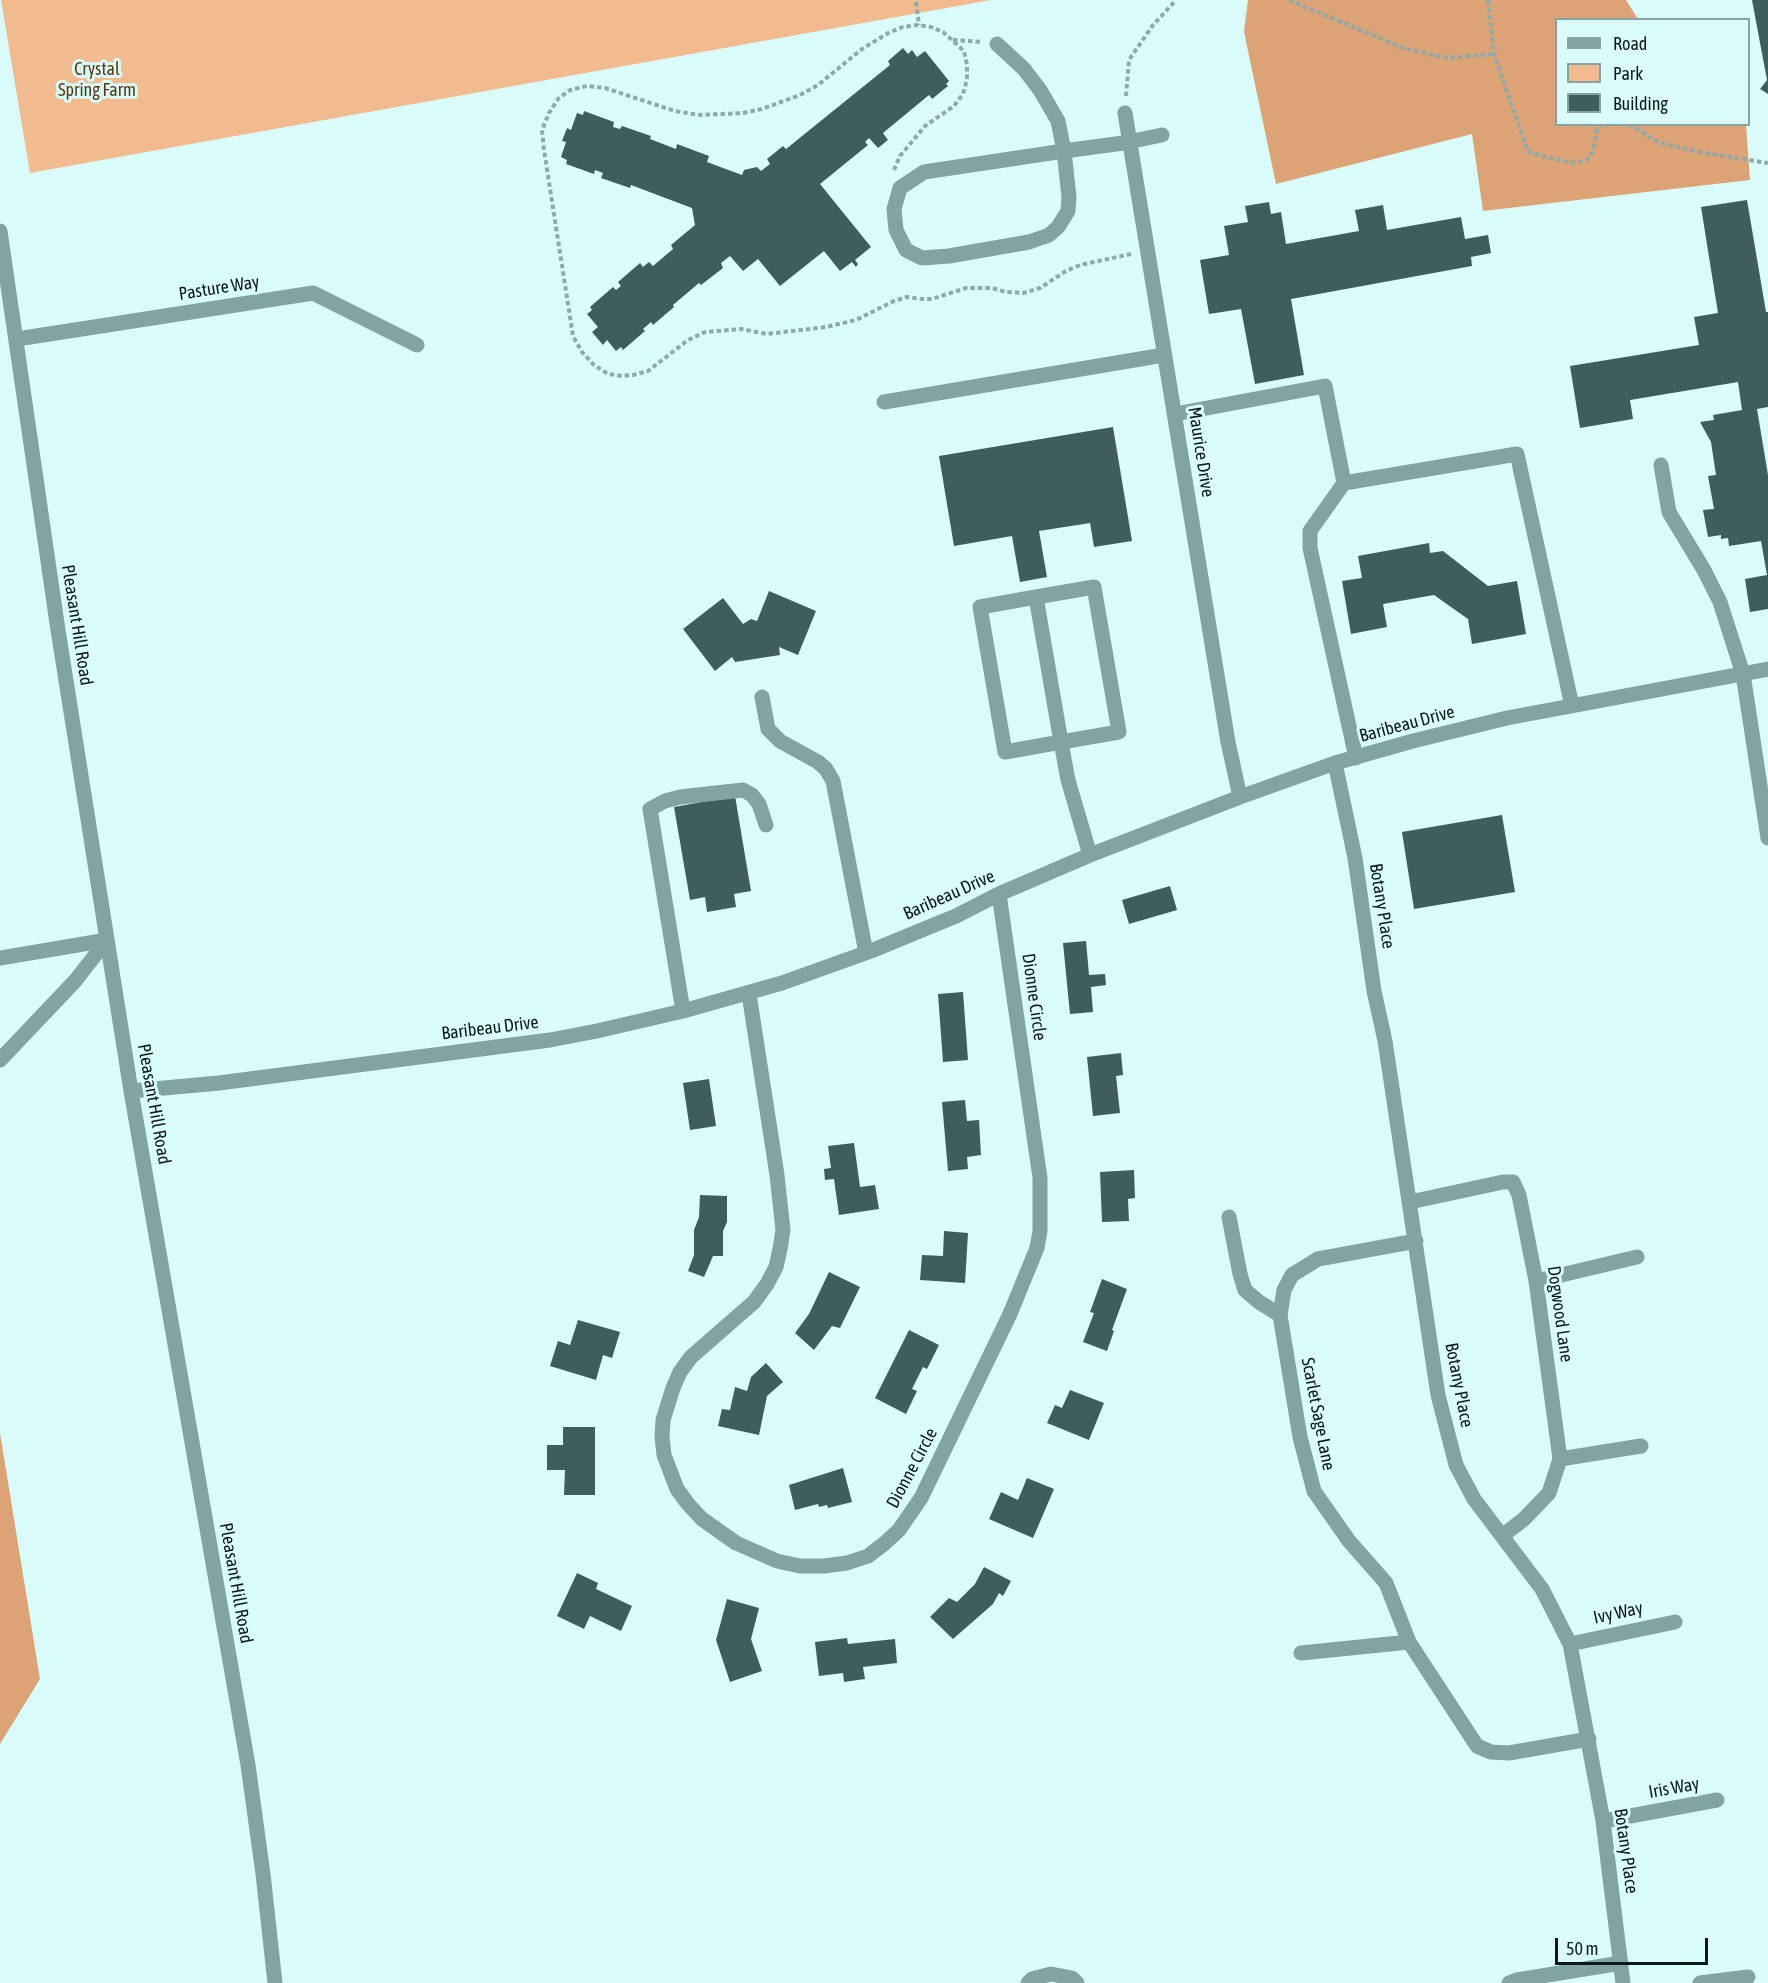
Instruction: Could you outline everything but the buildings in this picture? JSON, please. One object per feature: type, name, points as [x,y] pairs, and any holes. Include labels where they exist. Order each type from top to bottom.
[{"type":"street","points":[[998,44],[1024,69],[1041,90],[1059,121],[1064,151],[1069,197],[1068,211],[1058,227],[1049,235],[1029,242],[950,256],[922,258],[906,250],[896,230],[894,208],[900,188],[924,172],[1064,151],[1130,142],[1162,135]]},
{"type":"street","name":"Maurice Drive","points":[[1125,112],[1228,742],[1240,797]]},
{"type":"street","name":"Pleasant Hill Road","points":[[0,231],[57,630],[131,1091],[248,1765],[275,1983]]},
{"type":"street","name":"Pasture Way","points":[[17,339],[313,293],[417,345]]},
{"type":"street","points":[[884,402],[1164,355]]},
{"type":"street","points":[[1175,414],[1325,386],[1344,483]]},
{"type":"street","points":[[1356,758],[1310,548],[1310,531],[1344,483],[1517,454],[1572,706]]},
{"type":"street","points":[[1661,465],[1669,512],[1704,570],[1720,602],[1743,674],[1768,838]]},
{"type":"street","points":[[1094,587],[1119,732],[1061,742],[1005,752],[980,607],[1094,587]]},
{"type":"street","points":[[1036,597],[1068,780],[1090,855]]},
{"type":"street","name":"Baribeau Drive","points":[[131,1091],[219,1083],[550,1040],[597,1031],[749,994],[866,953],[1090,855],[1335,763],[1507,718],[1768,669]]},
{"type":"street","points":[[762,697],[768,729],[780,741],[818,762],[826,769],[832,781],[866,953]]},
{"type":"street","name":"Botany Place","points":[[1335,763],[1355,858],[1374,991],[1385,1041],[1438,1395],[1456,1465],[1474,1499],[1542,1590],[1570,1644],[1603,1821],[1623,1983]]},
{"type":"street","points":[[683,1011],[650,809],[665,801],[680,797],[743,790],[752,795],[759,804],[766,825]]},
{"type":"street","name":"Dionne Circle","points":[[749,994],[777,1175],[783,1230],[780,1249],[776,1267],[754,1302],[691,1357],[680,1372],[663,1420],[664,1455],[677,1489],[688,1504],[702,1519],[736,1543],[777,1561],[800,1566],[847,1563],[868,1556],[900,1530],[921,1498],[1010,1314],[1037,1248],[1040,1231],[1040,1178],[999,894]]},
{"type":"street","points":[[0,958],[107,940]]},
{"type":"street","points":[[0,1060],[75,981],[107,940]]},
{"type":"street","name":"Dogwood Lane","points":[[1410,1202],[1503,1182],[1513,1182],[1519,1195],[1536,1281],[1560,1459],[1549,1493],[1524,1519],[1502,1536]]},
{"type":"street","points":[[1229,1217],[1245,1290],[1280,1315]]},
{"type":"street","name":"Scarlet Sage Lane","points":[[1416,1241],[1318,1259],[1292,1275],[1284,1290],[1280,1315],[1300,1437],[1314,1491],[1349,1540],[1386,1583],[1409,1642],[1477,1746],[1491,1752],[1509,1753],[1589,1739]]},
{"type":"street","points":[[1536,1281],[1637,1257]]},
{"type":"street","points":[[1560,1459],[1641,1446]]},
{"type":"street","name":"Ivy Way","points":[[1570,1644],[1675,1622]]},
{"type":"street","points":[[1301,1653],[1409,1642]]},
{"type":"street","name":"Iris Way","points":[[1603,1821],[1717,1800]]},
{"type":"street","points":[[1509,1983],[1621,1963]]},
{"type":"street","points":[[1028,1983],[1032,1979],[1051,1974],[1072,1978],[1077,1983]]},
{"type":"street","points":[[1700,1983],[1748,1977]]},
{"type":"path","points":[[1125,112],[1129,60],[1153,25],[1176,0]]},
{"type":"path","points":[[1289,0],[1403,48],[1447,58],[1494,54]]},
{"type":"path","points":[[1488,0],[1494,54],[1528,152],[1571,163],[1587,160],[1592,153],[1597,131],[1601,126]]},
{"type":"path","points":[[916,2],[919,25]]},
{"type":"path","points":[[897,198],[887,186],[900,156],[925,126],[954,106],[963,94],[967,79],[964,51],[943,32],[931,27],[919,25],[903,27],[890,32],[862,49],[818,85],[800,95],[762,109],[719,115],[683,112],[625,93],[587,86],[570,90],[558,99],[542,130],[573,336],[582,352],[594,365],[608,374],[622,376],[648,371],[688,340],[705,332],[741,329],[767,334],[826,327],[856,320],[907,297],[921,300],[932,299],[966,288],[992,288],[1023,293],[1040,288],[1080,265],[1146,251]]},
{"type":"path","points":[[952,39],[998,44]]},
{"type":"path","points":[[1632,126],[1660,143],[1768,163]]},
{"type":"green space","name":"Crystal Spring Farm","points":[[1,0],[991,0],[30,173]]},
{"type":"shaded area","points":[[1248,0],[1626,0],[1637,18],[1555,18],[1555,126],[1746,126],[1750,180],[1483,211],[1472,134],[1276,184],[1244,32]]},
{"type":"shaded area","points":[[0,1433],[40,1679],[0,1744]]}]
